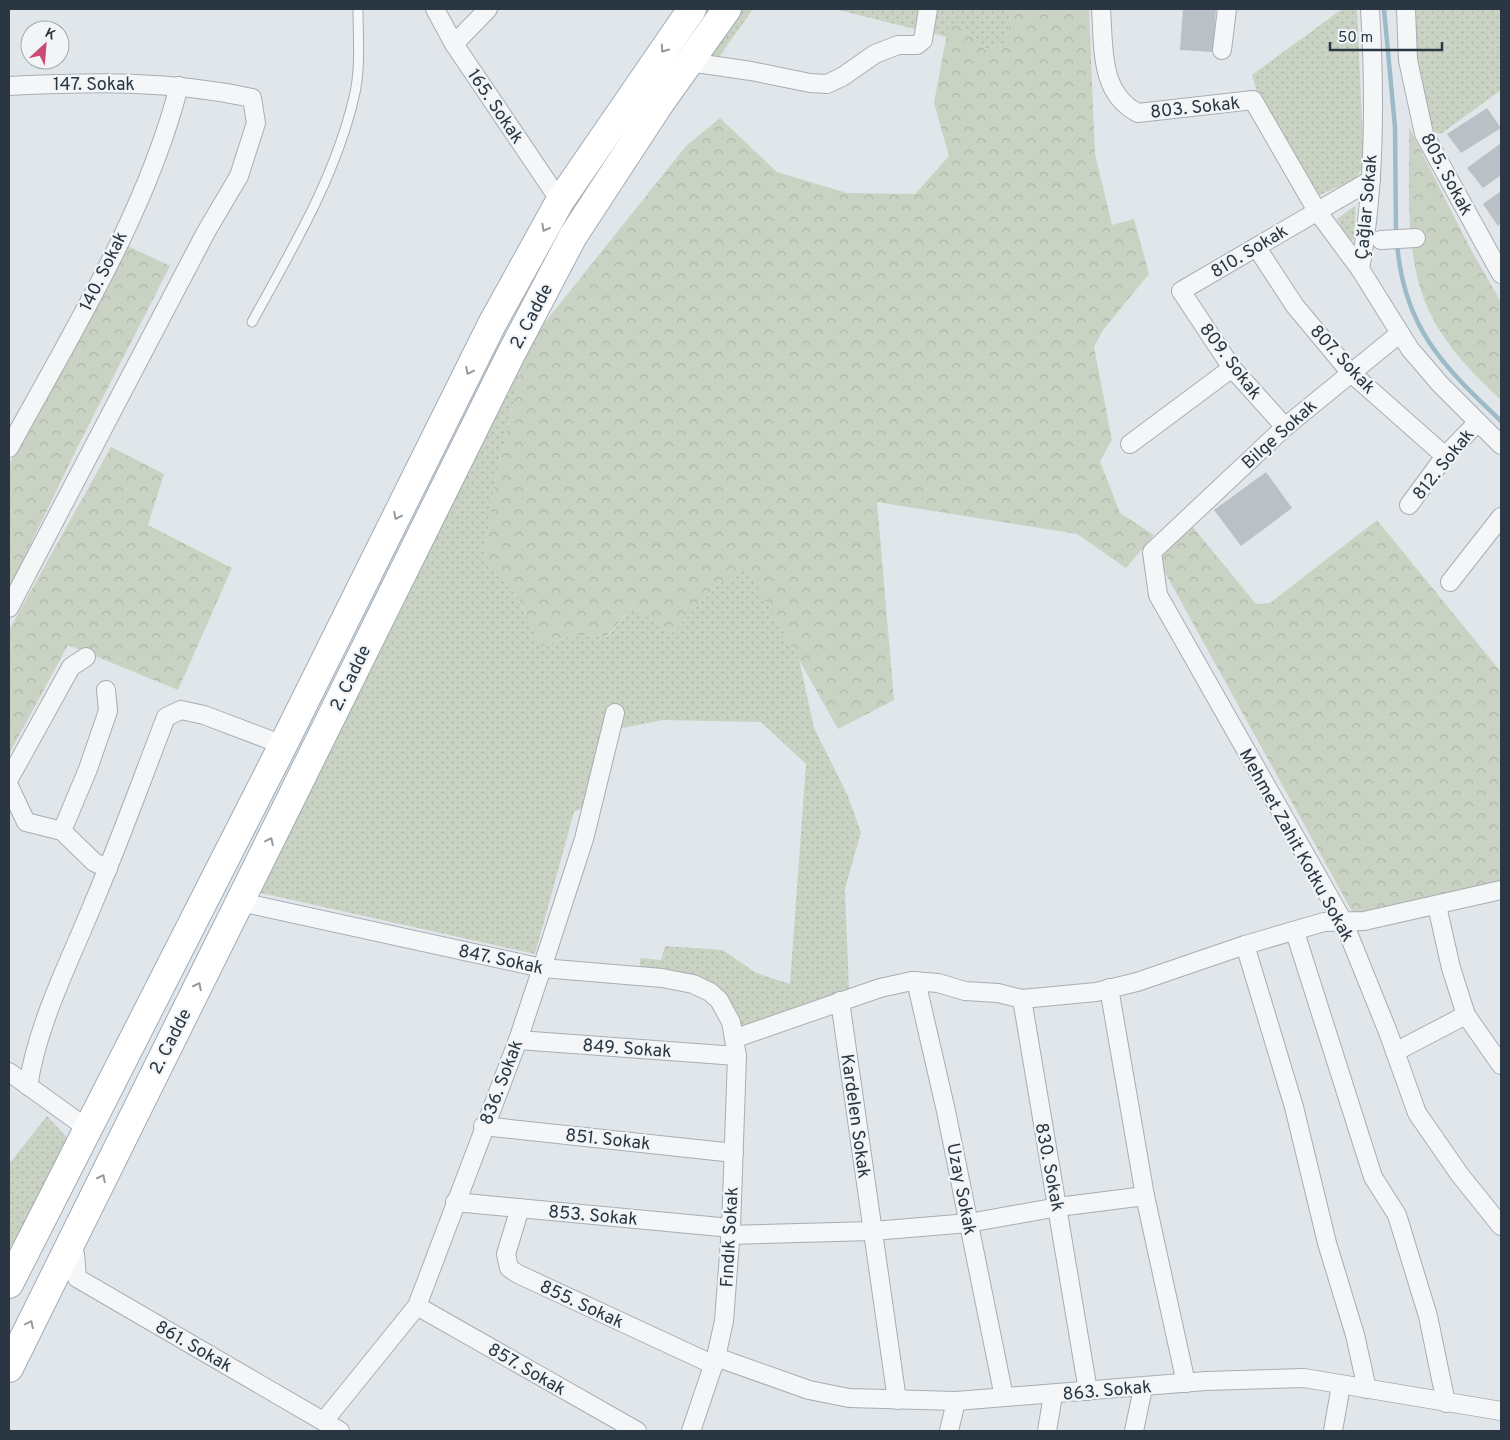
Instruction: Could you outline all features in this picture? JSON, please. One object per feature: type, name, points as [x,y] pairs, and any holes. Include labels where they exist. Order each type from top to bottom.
[{"type":"main road","name":"2. Cadde","points":[[9,1284],[283,745],[492,324],[560,201],[692,9]]},
{"type":"main road","name":"2. Cadde","points":[[9,1368],[511,354],[573,236],[689,62],[727,9]]},
{"type":"street","name":"165. Sokak","points":[[435,9],[454,44],[560,201]]},
{"type":"street","points":[[454,44],[488,9]]},
{"type":"street","points":[[689,62],[751,70],[810,83],[826,84],[842,77],[875,54],[898,45],[917,45],[923,40],[928,9]]},
{"type":"street","name":"803. Sokak","points":[[1101,9],[1106,67],[1110,86],[1118,100],[1138,113],[1252,100],[1317,211]]},
{"type":"street","points":[[1222,50],[1227,9]]},
{"type":"street","name":"Çağlar Sokak","points":[[1370,9],[1372,48],[1371,180],[1366,240],[1360,269],[1399,334],[1424,366],[1501,445]]},
{"type":"street","name":"805. Sokak","points":[[1406,9],[1408,60],[1424,134],[1501,274]]},
{"type":"street","name":"147. Sokak","points":[[9,86],[113,82],[215,90],[252,98],[256,123],[239,176],[206,232],[9,608]]},
{"type":"street","name":"140. Sokak","points":[[9,448],[105,271],[169,123],[179,86]]},
{"type":"street","name":"810. Sokak","points":[[1181,291],[1371,180]]},
{"type":"street","points":[[1317,211],[1360,269]]},
{"type":"street","points":[[1381,240],[1416,238]]},
{"type":"street","name":"807. Sokak","points":[[1256,248],[1295,306],[1350,372],[1445,456]]},
{"type":"street","name":"809. Sokak","points":[[1181,291],[1232,368],[1285,427]]},
{"type":"street","name":"Bilge Sokak","points":[[1163,541],[1285,427],[1350,372],[1399,334]]},
{"type":"street","points":[[1130,444],[1232,368]]},
{"type":"street","name":"812. Sokak","points":[[1409,505],[1445,456],[1477,422]]},
{"type":"street","points":[[1450,582],[1501,518]]},
{"type":"street","name":"Mehmet Zahit Kotku Sokak","points":[[1163,541],[1152,552],[1158,595],[1344,923],[1395,1052],[1417,1114],[1460,1176],[1500,1219]]},
{"type":"street","points":[[9,779],[71,667],[86,657]]},
{"type":"street","points":[[62,830],[88,769],[108,711],[106,690]]},
{"type":"street","points":[[28,1086],[33,1056],[43,1024],[108,869],[166,717],[182,710],[204,715],[283,745]]},
{"type":"street","name":"836. Sokak","points":[[324,1421],[417,1306],[483,1126],[518,1040],[584,839],[615,713]]},
{"type":"street","points":[[9,786],[26,822],[62,830],[94,862],[108,869]]},
{"type":"street","points":[[736,1038],[880,988],[916,981],[938,983],[965,991],[998,994],[1022,999],[1096,992],[1137,982],[1245,945],[1324,922],[1364,921],[1501,890]]},
{"type":"street","name":"847. Sokak","points":[[240,902],[542,968],[662,978],[693,984],[710,992],[719,1000],[731,1022],[736,1038]]},
{"type":"street","points":[[1437,906],[1451,968],[1466,1015],[1501,1065]]},
{"type":"street","points":[[1294,932],[1372,1177],[1397,1215],[1428,1316],[1446,1402]]},
{"type":"street","points":[[1245,945],[1294,1107],[1327,1243],[1355,1335],[1367,1389]]},
{"type":"street","name":"Uzay Sokak","points":[[916,981],[946,1111],[1004,1397]]},
{"type":"street","points":[[1110,988],[1145,1196],[1186,1383]]},
{"type":"street","name":"830. Sokak","points":[[1022,999],[1088,1391]]},
{"type":"street","name":"Kardelen Sokak","points":[[840,1001],[897,1400]]},
{"type":"street","points":[[1395,1052],[1466,1015]]},
{"type":"street","name":"Fındık Sokak","points":[[690,1431],[715,1361],[724,1321],[734,1152],[736,1038]]},
{"type":"street","name":"849. Sokak","points":[[518,1040],[737,1056]]},
{"type":"street","points":[[9,1072],[88,1129]]},
{"type":"street","name":"851. Sokak","points":[[483,1126],[734,1152]]},
{"type":"street","points":[[730,1232],[873,1231],[969,1223],[1058,1207],[1145,1196]]},
{"type":"street","name":"853. Sokak","points":[[455,1202],[730,1232]]},
{"type":"street","name":"855. Sokak","points":[[520,1208],[506,1254],[509,1268],[518,1274],[715,1361]]},
{"type":"street","name":"861. Sokak","points":[[68,1248],[75,1254],[77,1278],[340,1431]]},
{"type":"street","name":"857. Sokak","points":[[417,1306],[637,1431]]},
{"type":"street","name":"863. Sokak","points":[[715,1361],[809,1390],[850,1398],[956,1401],[1054,1395],[1186,1383],[1304,1378],[1501,1411]]},
{"type":"street","points":[[1333,1431],[1341,1384]]},
{"type":"street","points":[[1134,1431],[1142,1388]]},
{"type":"street","points":[[1047,1431],[1054,1395]]},
{"type":"street","points":[[949,1431],[956,1401]]},
{"type":"lane","points":[[252,322],[318,201],[338,150],[355,95],[358,9]]},
{"type":"green space","points":[[739,9],[753,9],[717,60],[706,57]]},
{"type":"green space","points":[[834,9],[1011,9],[1007,42],[986,49],[968,31],[949,22],[947,37]]},
{"type":"green space","points":[[1011,9],[1089,9],[1095,154],[1112,225],[1134,219],[1149,274],[1103,330],[1094,347],[1112,440],[1100,461],[1120,513],[1154,535],[1126,568],[1077,534],[877,502],[894,700],[838,729],[746,566],[717,585],[672,633],[633,607],[606,637],[573,635],[541,647],[519,599],[484,559],[494,488],[526,346],[686,146],[720,118],[777,172],[847,193],[915,194],[949,156],[934,103],[949,22],[968,31],[986,49],[1007,42]]},
{"type":"green space","points":[[1342,9],[1357,9],[1364,166],[1355,179],[1316,197],[1260,103],[1252,75]]},
{"type":"green space","points":[[1412,9],[1501,9],[1501,90],[1441,134],[1435,132],[1425,121],[1416,78]]},
{"type":"green space","points":[[1409,127],[1470,248],[1501,302],[1501,400],[1471,371],[1445,339],[1431,315],[1422,294],[1416,271],[1410,223]]},
{"type":"green space","points":[[1356,205],[1354,239],[1350,242],[1337,219]]},
{"type":"green space","points":[[128,246],[170,266],[77,448],[9,589],[9,464]]},
{"type":"green space","points":[[526,346],[494,488],[484,559],[519,599],[541,647],[573,635],[607,637],[633,607],[672,633],[717,585],[746,565],[799,659],[814,728],[847,794],[861,832],[845,889],[849,991],[746,1029],[689,977],[640,966],[640,958],[661,960],[665,946],[723,950],[756,973],[790,984],[806,764],[761,722],[663,720],[607,731],[582,808],[574,812],[535,954],[252,891]]},
{"type":"green space","points":[[111,447],[164,474],[148,525],[232,568],[178,690],[68,645],[9,754],[9,630]]},
{"type":"green space","points":[[1377,520],[1501,672],[1501,886],[1354,915],[1158,560],[1192,526],[1256,604],[1270,603]]},
{"type":"green space","points":[[47,1116],[74,1145],[17,1242],[13,1242],[9,1250],[9,1164]]},
{"type":"building","points":[[1183,9],[1216,9],[1213,52],[1180,50]]},
{"type":"building","points":[[1487,108],[1501,128],[1461,153],[1447,134]]},
{"type":"building","points":[[1501,143],[1501,175],[1483,188],[1467,168]]},
{"type":"building","points":[[1501,191],[1501,223],[1498,226],[1483,204]]},
{"type":"building","points":[[1266,472],[1292,508],[1241,546],[1214,510]]},
{"type":"waterway","points":[[1384,9],[1395,127],[1396,234]]},
{"type":"waterway","points":[[1397,242],[1401,272],[1417,321],[1444,363],[1501,421]]}]
